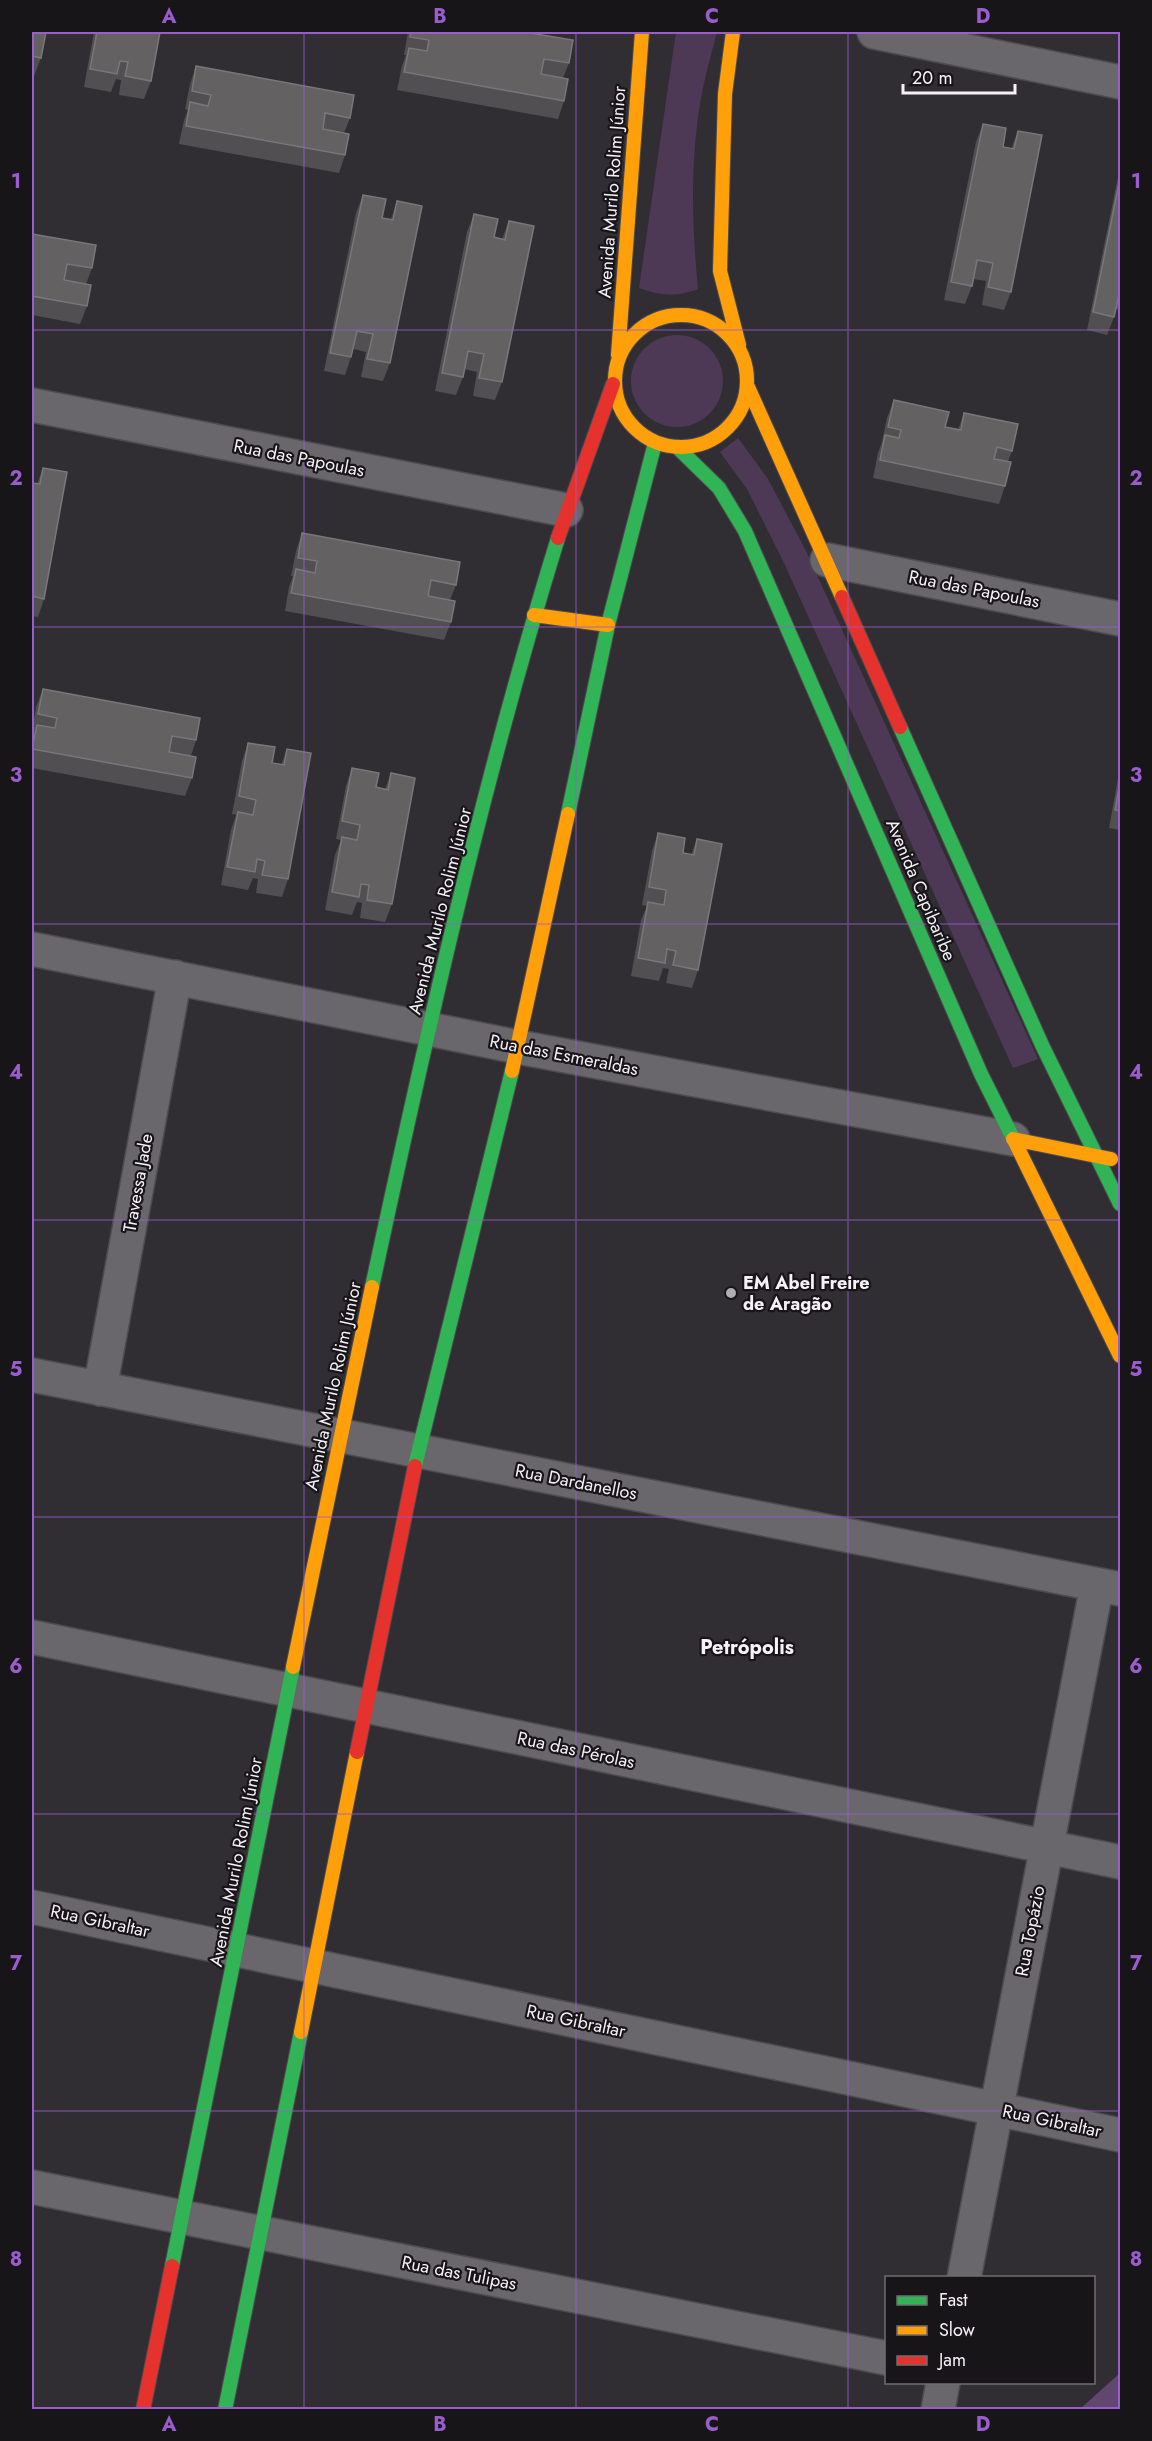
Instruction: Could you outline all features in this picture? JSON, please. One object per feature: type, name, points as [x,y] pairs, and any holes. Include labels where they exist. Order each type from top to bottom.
[{"type":"street","name":"Avenida Murilo Rolim Júnior","points":[[618,355],[642,32]]},
{"type":"street","points":[[733,32],[725,93],[720,271],[739,345],[747,365],[748,387],[737,419],[711,441],[678,448],[655,443],[634,429],[619,409],[613,384],[618,355],[641,327],[675,313],[711,320],[739,345]]},
{"type":"street","points":[[874,32],[1120,82]]},
{"type":"street","name":"Avenida Murilo Rolim Júnior","points":[[143,2409],[340,1436],[432,1007],[534,615],[566,510],[613,384]]},
{"type":"street","points":[[748,387],[1042,1045],[1120,1204]]},
{"type":"street","name":"Rua das Papoulas","points":[[32,405],[566,510]]},
{"type":"street","points":[[225,2409],[418,1451],[518,1047],[608,625],[655,443]]},
{"type":"street","name":"Avenida Capibaribe","points":[[678,448],[719,488],[745,531],[981,1074],[1120,1356]]},
{"type":"street","name":"Rua das Papoulas","points":[[827,560],[1120,619]]},
{"type":"street","points":[[534,615],[608,625]]},
{"type":"street","name":"Rua das Esmeraldas","points":[[32,949],[518,1047],[1120,1161]]},
{"type":"street","name":"Travessa Jade","points":[[100,1389],[175,977]]},
{"type":"street","name":"Rua Dardanellos","points":[[32,1375],[1109,1587]]},
{"type":"street","name":"Rua Topázio","points":[[964,2276],[1046,1847],[1109,1587]]},
{"type":"street","name":"Rua das Pérolas","points":[[32,1637],[1120,1862]]},
{"type":"street","name":"Rua Gibraltar","points":[[32,1907],[1120,2135]]},
{"type":"street","name":"Rua das Tulipas","points":[[32,2187],[885,2358]]},
{"type":"street","points":[[938,2409],[943,2384]]},
{"type":"shaded area","points":[[676,32],[717,32],[702,95],[693,173],[694,243],[698,289],[668,294],[654,293],[639,288]]},
{"type":"shaded area","points":[[677,335],[695,338],[710,348],[720,363],[723,381],[720,399],[710,414],[695,424],[677,427],[659,424],[644,414],[634,399],[631,381],[634,363],[644,348],[659,338]]},
{"type":"shaded area","points":[[738,438],[768,479],[807,553],[1038,1059],[1013,1068],[784,563],[747,489],[720,452]]},
{"type":"shaded area","points":[[1120,2373],[1120,2409],[1080,2409]]},
{"type":"building","points":[[32,32],[46,32],[41,58],[32,56]]},
{"type":"building","points":[[97,32],[160,32],[151,81],[125,76],[128,62],[120,61],[117,74],[90,69]]},
{"type":"building","points":[[411,32],[524,32],[573,40],[569,63],[544,59],[541,74],[568,79],[564,101],[404,72],[409,48],[427,51],[429,40],[410,37]]},
{"type":"building","points":[[196,66],[354,95],[350,118],[325,113],[323,129],[349,134],[345,155],[186,126],[190,102],[208,106],[211,95],[192,91]]},
{"type":"building","points":[[983,124],[1006,128],[1003,147],[1014,149],[1018,131],[1042,135],[1011,292],[988,287],[993,263],[977,260],[972,286],[951,282]]},
{"type":"building","points":[[1120,178],[1120,290],[1114,317],[1093,312]]},
{"type":"building","points":[[363,195],[386,199],[382,218],[393,220],[397,201],[422,206],[390,363],[367,359],[373,334],[357,331],[351,357],[330,353]]},
{"type":"building","points":[[474,214],[498,219],[494,237],[505,240],[509,221],[534,226],[502,382],[479,378],[484,354],[468,351],[463,377],[442,373]]},
{"type":"building","points":[[32,234],[96,245],[92,268],[67,264],[64,280],[91,285],[87,306],[32,296]]},
{"type":"building","points":[[894,400],[949,412],[945,427],[961,430],[964,413],[1018,424],[1012,451],[997,447],[994,459],[1011,462],[1005,486],[880,460],[885,435],[899,438],[901,430],[888,427]]},
{"type":"building","points":[[43,468],[67,472],[44,599],[32,596],[32,483],[40,484]]},
{"type":"building","points":[[302,533],[460,562],[456,585],[431,580],[428,596],[455,601],[451,622],[291,593],[296,569],[315,573],[317,561],[298,558]]},
{"type":"building","points":[[43,689],[200,718],[196,740],[172,736],[169,752],[196,757],[192,778],[32,749],[37,725],[55,728],[57,718],[38,714]]},
{"type":"building","points":[[248,743],[275,747],[272,763],[284,765],[287,749],[311,753],[288,879],[262,875],[265,861],[257,859],[255,872],[227,867],[238,812],[253,815],[256,800],[239,796]]},
{"type":"building","points":[[352,768],[379,773],[376,787],[388,790],[391,773],[415,778],[392,904],[367,900],[369,885],[361,884],[359,897],[332,892],[342,837],[357,840],[360,825],[342,821]]},
{"type":"building","points":[[1120,782],[1120,811],[1115,810]]},
{"type":"building","points":[[658,833],[685,838],[683,853],[694,855],[697,839],[722,844],[698,970],[673,965],[676,951],[667,949],[665,963],[638,958],[648,902],[664,905],[666,890],[649,887]]},
{"type":"traffic: fast","points":[[568,814],[608,625],[655,443]]},
{"type":"traffic: fast","points":[[678,448],[719,488],[745,531],[981,1074],[1015,1142]]},
{"type":"traffic: fast","points":[[372,1287],[413,1099],[480,817],[504,724],[558,538]]},
{"type":"traffic: fast","points":[[900,727],[1042,1045],[1120,1204]]},
{"type":"traffic: fast","points":[[415,1466],[512,1071]]},
{"type":"traffic: fast","points":[[172,2266],[293,1667]]},
{"type":"traffic: fast","points":[[225,2410],[301,2032]]},
{"type":"traffic: slow","points":[[618,355],[642,32]]},
{"type":"traffic: slow","points":[[733,32],[725,94],[720,271],[739,345]]},
{"type":"traffic: slow","points":[[681,315],[706,320],[728,334],[742,356],[747,381],[742,406],[728,428],[706,442],[681,447],[656,442],[634,428],[620,406],[615,381],[620,356],[634,334],[656,320],[681,315]]},
{"type":"traffic: slow","points":[[748,387],[842,597]]},
{"type":"traffic: slow","points":[[534,615],[608,625]]},
{"type":"traffic: slow","points":[[512,1071],[568,814]]},
{"type":"traffic: slow","points":[[1013,1139],[1111,1159]]},
{"type":"traffic: slow","points":[[1015,1142],[1120,1356]]},
{"type":"traffic: slow","points":[[293,1667],[372,1287]]},
{"type":"traffic: slow","points":[[301,2032],[357,1752]]},
{"type":"traffic: jam","points":[[558,538],[613,384]]},
{"type":"traffic: jam","points":[[842,597],[900,727]]},
{"type":"traffic: jam","points":[[357,1752],[415,1466]]},
{"type":"traffic: jam","points":[[143,2410],[172,2266]]},
{"type":"place","name":"EM Abel Freire de Aragão","points":[[731,1293]]},
{"type":"district","name":"Petrópolis","points":[[747,1647]]}]
